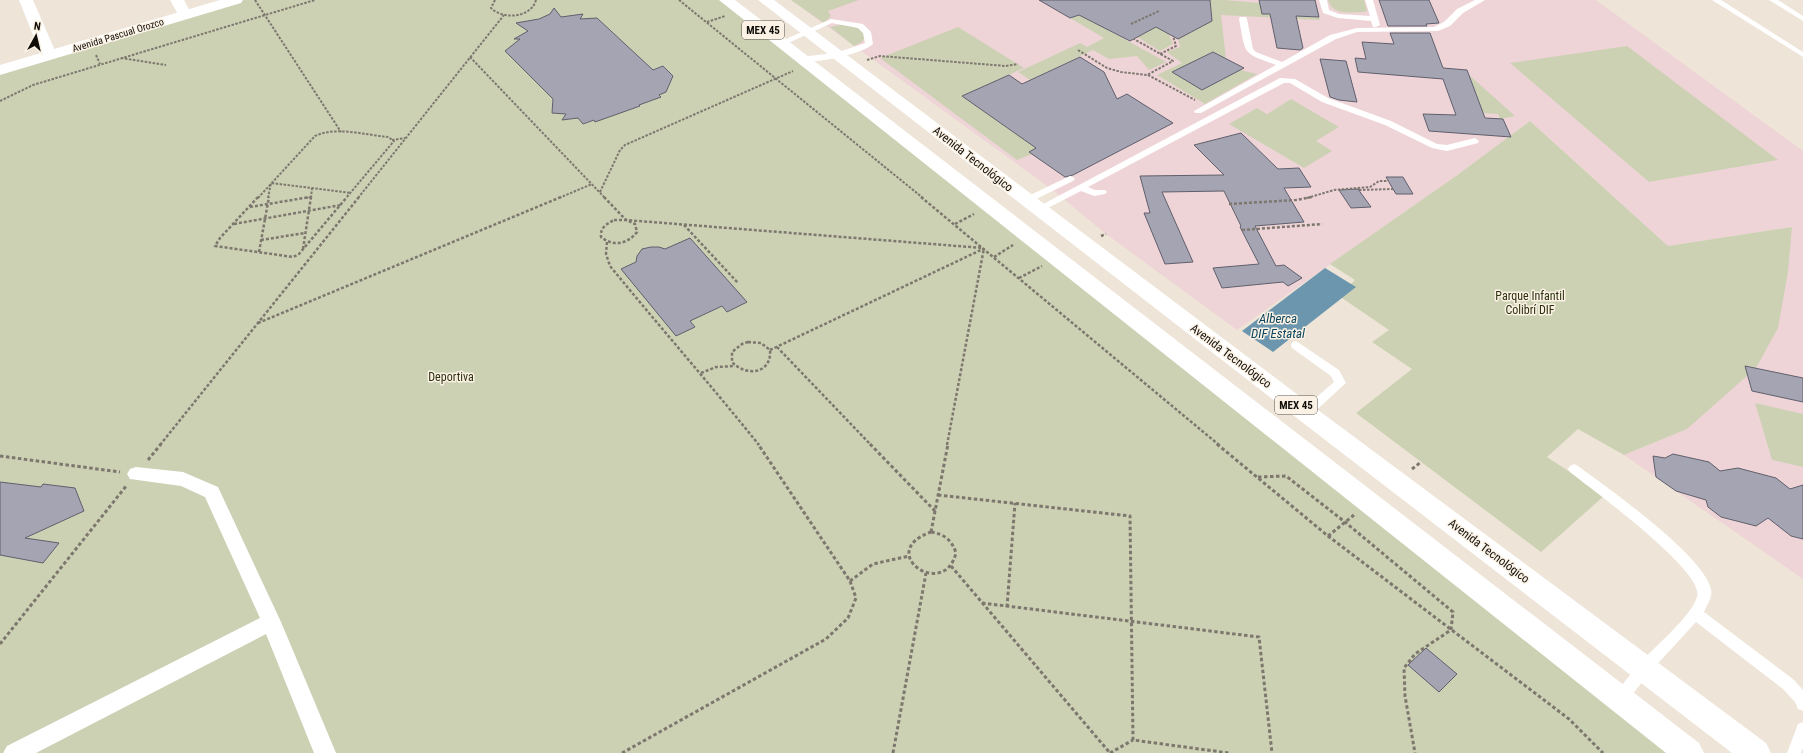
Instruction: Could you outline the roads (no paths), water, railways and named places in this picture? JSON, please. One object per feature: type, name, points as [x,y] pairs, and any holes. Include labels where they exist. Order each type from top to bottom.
[{"type":"main road","name":"Avenida Pascual Orozco","points":[[0,70],[236,0]]},
{"type":"main road","name":"MEX 45","points":[[726,0],[1688,753]]},
{"type":"main road","name":"Avenida Tecnológico","points":[[765,0],[1306,413],[1756,753]]},
{"type":"street","points":[[26,0],[49,56]]},
{"type":"street","points":[[177,0],[185,15]]},
{"type":"street","points":[[136,474],[183,479],[212,492],[272,622],[325,753]]},
{"type":"street","points":[[14,753],[272,622]]},
{"type":"lane","points":[[1323,0],[1326,11],[1334,16],[1375,19]]},
{"type":"lane","points":[[1369,0],[1378,29]]},
{"type":"lane","points":[[1202,108],[1282,64],[1345,32],[1378,29],[1423,29],[1442,27],[1448,24],[1460,11],[1481,0]]},
{"type":"lane","points":[[1716,0],[1803,55]]},
{"type":"lane","points":[[1773,0],[1803,18]]},
{"type":"lane","points":[[1243,19],[1249,50],[1259,56],[1282,64]]},
{"type":"lane","points":[[781,43],[831,21],[854,24],[864,28],[867,32],[869,44],[858,49],[845,60],[818,59],[804,62]]},
{"type":"lane","points":[[1033,205],[1081,187],[1283,80],[1292,81],[1324,100],[1388,123],[1435,146],[1447,148],[1475,141]]},
{"type":"lane","points":[[1033,205],[1070,179]]},
{"type":"lane","points":[[1081,187],[1094,194],[1102,192]]},
{"type":"lane","points":[[1296,345],[1335,374],[1340,383],[1306,413]]},
{"type":"lane","points":[[1574,469],[1632,512],[1689,564],[1696,573],[1705,592],[1704,600],[1695,613],[1644,668],[1620,699]]},
{"type":"lane","points":[[1695,613],[1788,684],[1800,697],[1803,704]]},
{"type":"lane","points":[[1794,753],[1803,730]]},
{"type":"water","name":"Alberca DIF Estatal","points":[[1325,268],[1356,287],[1273,352],[1242,331]]},
{"type":"park label","name":"Parque Infantil Colibrí DIF","points":[[1530,303]]},
{"type":"park label","name":"Deportiva","points":[[451,377]]}]
